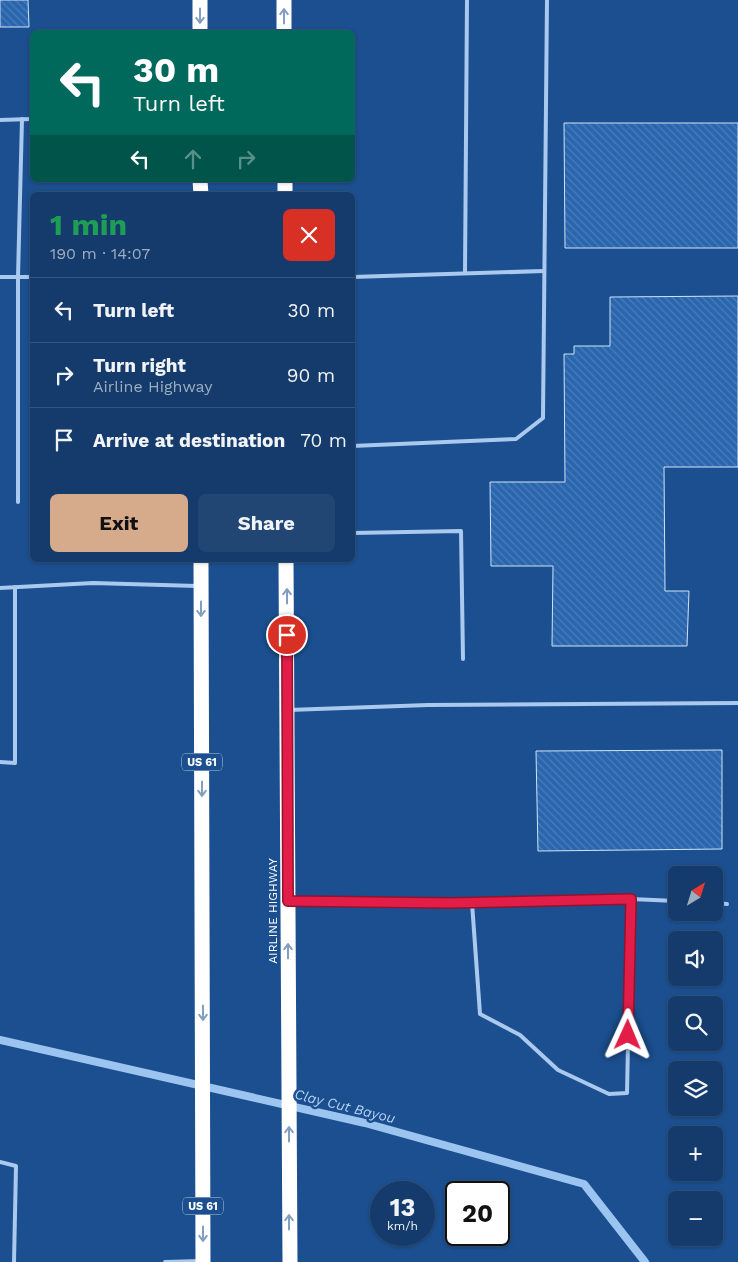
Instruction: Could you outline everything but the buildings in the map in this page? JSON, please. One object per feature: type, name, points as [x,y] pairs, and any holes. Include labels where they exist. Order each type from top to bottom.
[{"type":"highway","points":[[200,0],[200,30]]},
{"type":"highway","points":[[284,0],[284,30]]},
{"type":"highway","name":"US 61","points":[[201,562],[203,1262]]},
{"type":"highway","name":"AIRLINE HIGHWAY","points":[[286,562],[290,1262]]},
{"type":"lane","points":[[465,274],[467,0]]},
{"type":"lane","points":[[355,446],[516,440],[543,418],[547,0]]},
{"type":"lane","points":[[18,502],[18,277],[22,119]]},
{"type":"lane","points":[[0,120],[30,119]]},
{"type":"lane","points":[[355,277],[544,271]]},
{"type":"lane","points":[[0,277],[30,277]]},
{"type":"lane","points":[[355,533],[461,531],[463,659]]},
{"type":"lane","points":[[0,588],[93,583],[201,587]]},
{"type":"lane","points":[[0,762],[15,763],[15,587]]},
{"type":"lane","points":[[287,710],[428,705],[738,703]]},
{"type":"lane","points":[[288,901],[472,903],[631,899],[668,901]]},
{"type":"lane","points":[[472,903],[480,1014],[520,1035],[558,1070],[609,1094],[627,1093],[631,899]]},
{"type":"lane","points":[[723,904],[727,904]]},
{"type":"lane","points":[[0,1162],[16,1166],[14,1262]]},
{"type":"lane","points":[[165,1262],[203,1262]]},
{"type":"waterway","name":"Clay Cut Bayou","points":[[0,1040],[365,1123],[584,1184],[645,1262]]},
{"type":"route","points":[[287,635],[288,901],[450,903],[631,899],[628,1035]]}]
